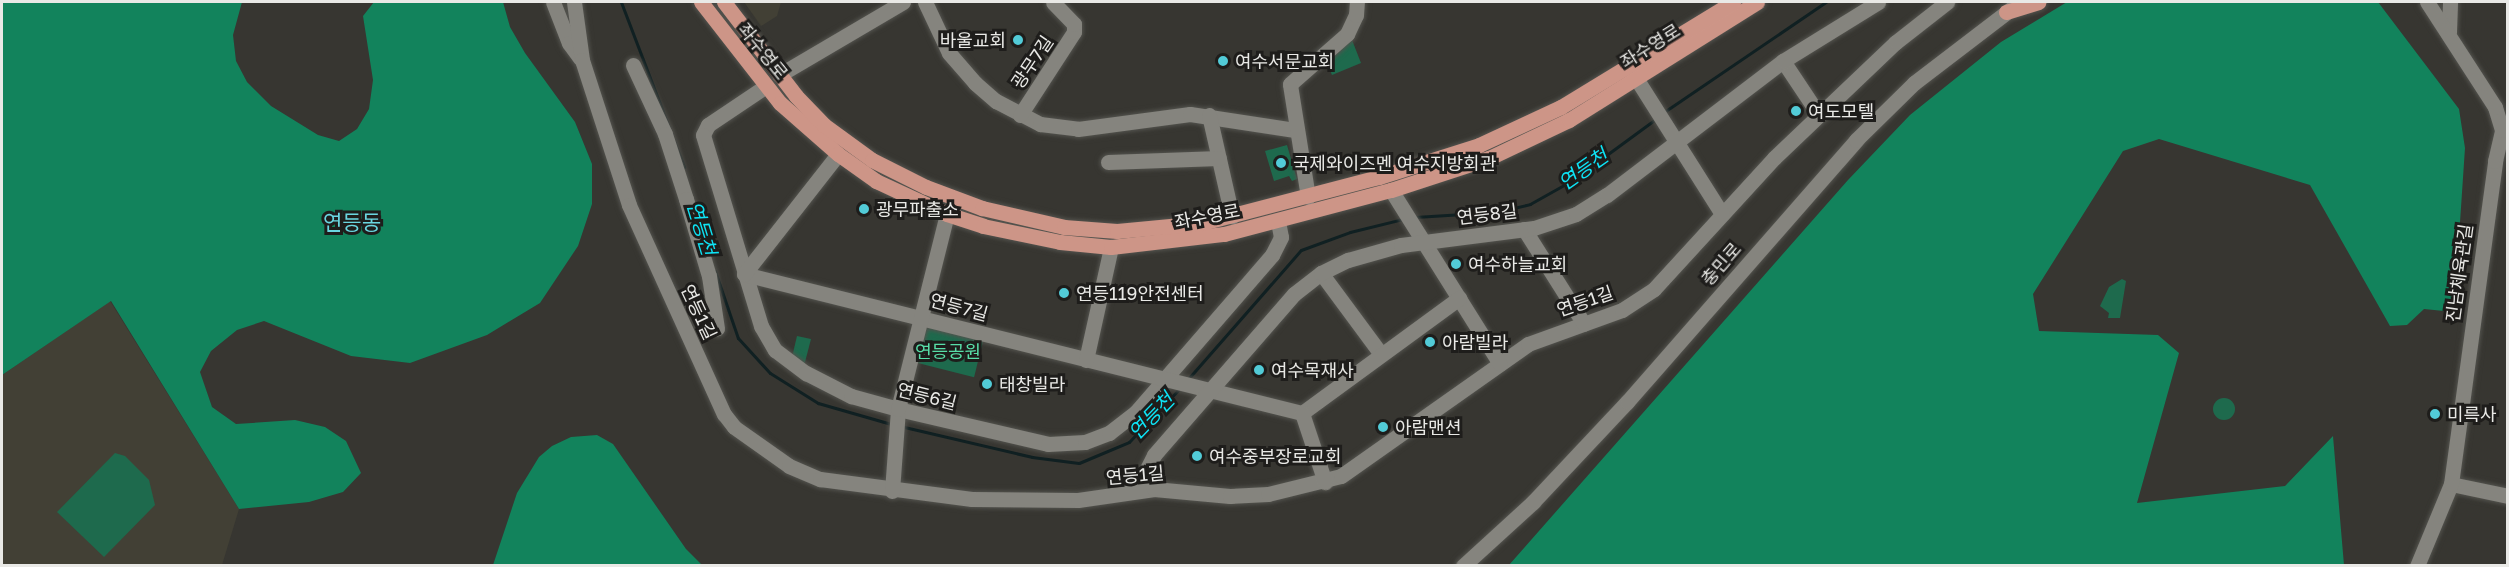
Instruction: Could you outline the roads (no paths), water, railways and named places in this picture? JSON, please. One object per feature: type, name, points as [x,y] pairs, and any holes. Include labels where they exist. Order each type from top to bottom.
[{"type":"main road","name":"좌수영로","points":[[700,2],[766,86],[838,154],[876,181],[947,214],[1018,235],[1111,247],[1182,242],[1269,218],[1393,193],[1524,143],[1633,72],[1733,2]]},
{"type":"main road","name":"좌수영로","points":[[724,2],[779,75],[824,124],[872,160],[917,183],[982,208],[1064,227],[1117,231],[1159,230],[1232,216],[1269,218],[1308,197],[1479,145],[1633,72],[1757,2]]},
{"type":"main road","points":[[2006,12],[2039,2]]},
{"type":"street","points":[[553,2],[569,43],[582,60]]},
{"type":"street","name":"연등1길","points":[[574,2],[582,60],[629,205],[729,422],[803,474],[892,491],[972,499],[1078,500],[1154,489],[1268,494],[1325,482],[1357,466],[1500,364],[1539,339],[1622,310],[1654,289],[1722,214],[1819,115],[1896,42],[1947,2]]},
{"type":"street","points":[[779,75],[903,2]]},
{"type":"street","points":[[925,2],[953,58],[986,93],[1020,115],[1040,124],[1078,129],[1177,115],[1209,116],[1295,130]]},
{"type":"street","name":"광무7길","points":[[1020,115],[1075,30],[1053,2]]},
{"type":"street","points":[[1308,197],[1295,130],[1291,81],[1347,34],[1356,15],[1357,2]]},
{"type":"street","name":"연등8길","points":[[1154,489],[1147,473],[1151,460],[1294,294],[1321,273],[1363,255],[1423,241],[1524,229],[1564,219],[1584,210],[1783,61],[1878,2]]},
{"type":"street","name":"충민로","points":[[1463,566],[1533,502],[1627,402],[1856,140],[1914,83],[2021,2]]},
{"type":"street","name":"진남체육관길","points":[[2417,566],[2451,483],[2491,184],[2505,131],[2495,107],[2449,32],[2427,2]]},
{"type":"street","points":[[2449,32],[2450,2]]},
{"type":"street","points":[[1783,61],[1819,115]]},
{"type":"street","points":[[633,65],[665,134],[683,188],[710,279],[717,328]]},
{"type":"street","points":[[1633,72],[1722,214]]},
{"type":"street","name":"연등6길","points":[[766,86],[708,125],[703,135],[764,334],[780,355],[837,390],[898,409],[1029,441],[1075,444],[1119,427],[1272,255],[1281,237],[1269,218]]},
{"type":"street","points":[[1209,116],[1232,216]]},
{"type":"street","points":[[744,274],[838,154]]},
{"type":"street","points":[[1108,162],[1219,158]]},
{"type":"street","points":[[1393,193],[1500,364]]},
{"type":"street","points":[[892,491],[898,409],[947,214]]},
{"type":"street","points":[[1524,229],[1584,324]]},
{"type":"street","points":[[1086,360],[1111,247]]},
{"type":"street","points":[[1321,273],[1382,354]]},
{"type":"street","name":"연등7길","points":[[744,274],[1211,391]]},
{"type":"street","points":[[1211,391],[1302,412],[1459,298]]},
{"type":"street","points":[[1302,412],[1325,482]]},
{"type":"street","points":[[2451,483],[2508,496]]},
{"type":"waterway","name":"연등천","points":[[621,2],[684,167]]},
{"type":"waterway","name":"연등천","points":[[1664,112],[1826,2]]},
{"type":"waterway","name":"연등천","points":[[1415,217],[1496,212],[1530,204],[1571,181],[1657,118]]},
{"type":"waterway","name":"연등천","points":[[1188,379],[1301,250],[1350,232],[1403,219]]},
{"type":"waterway","name":"연등천","points":[[715,271],[738,338],[770,373],[818,403],[891,424]]},
{"type":"waterway","name":"연등천","points":[[900,426],[1032,457],[1079,463],[1129,442],[1180,388]]},
{"type":"place","name":"바울교회","points":[[1018,40]]},
{"type":"place","name":"여수서문교회","points":[[1223,61]]},
{"type":"place","name":"여도모텔","points":[[1796,111]]},
{"type":"place","name":"국제와이즈멘 여수지방회관","points":[[1281,163]]},
{"type":"place","name":"광무파출소","points":[[864,209]]},
{"type":"place","name":"여수하늘교회","points":[[1456,264]]},
{"type":"place","name":"연등119안전센터","points":[[1064,293]]},
{"type":"place","name":"아람빌라","points":[[1430,342]]},
{"type":"place","name":"여수목재사","points":[[1259,370]]},
{"type":"place","name":"태창빌라","points":[[987,384]]},
{"type":"place","name":"미륵사","points":[[2435,414]]},
{"type":"place","name":"아람맨션","points":[[1383,427]]},
{"type":"place","name":"여수중부장로교회","points":[[1197,456]]},
{"type":"district","name":"연등동","points":[[352,222]]},
{"type":"park label","name":"연등공원","points":[[948,351]]}]
